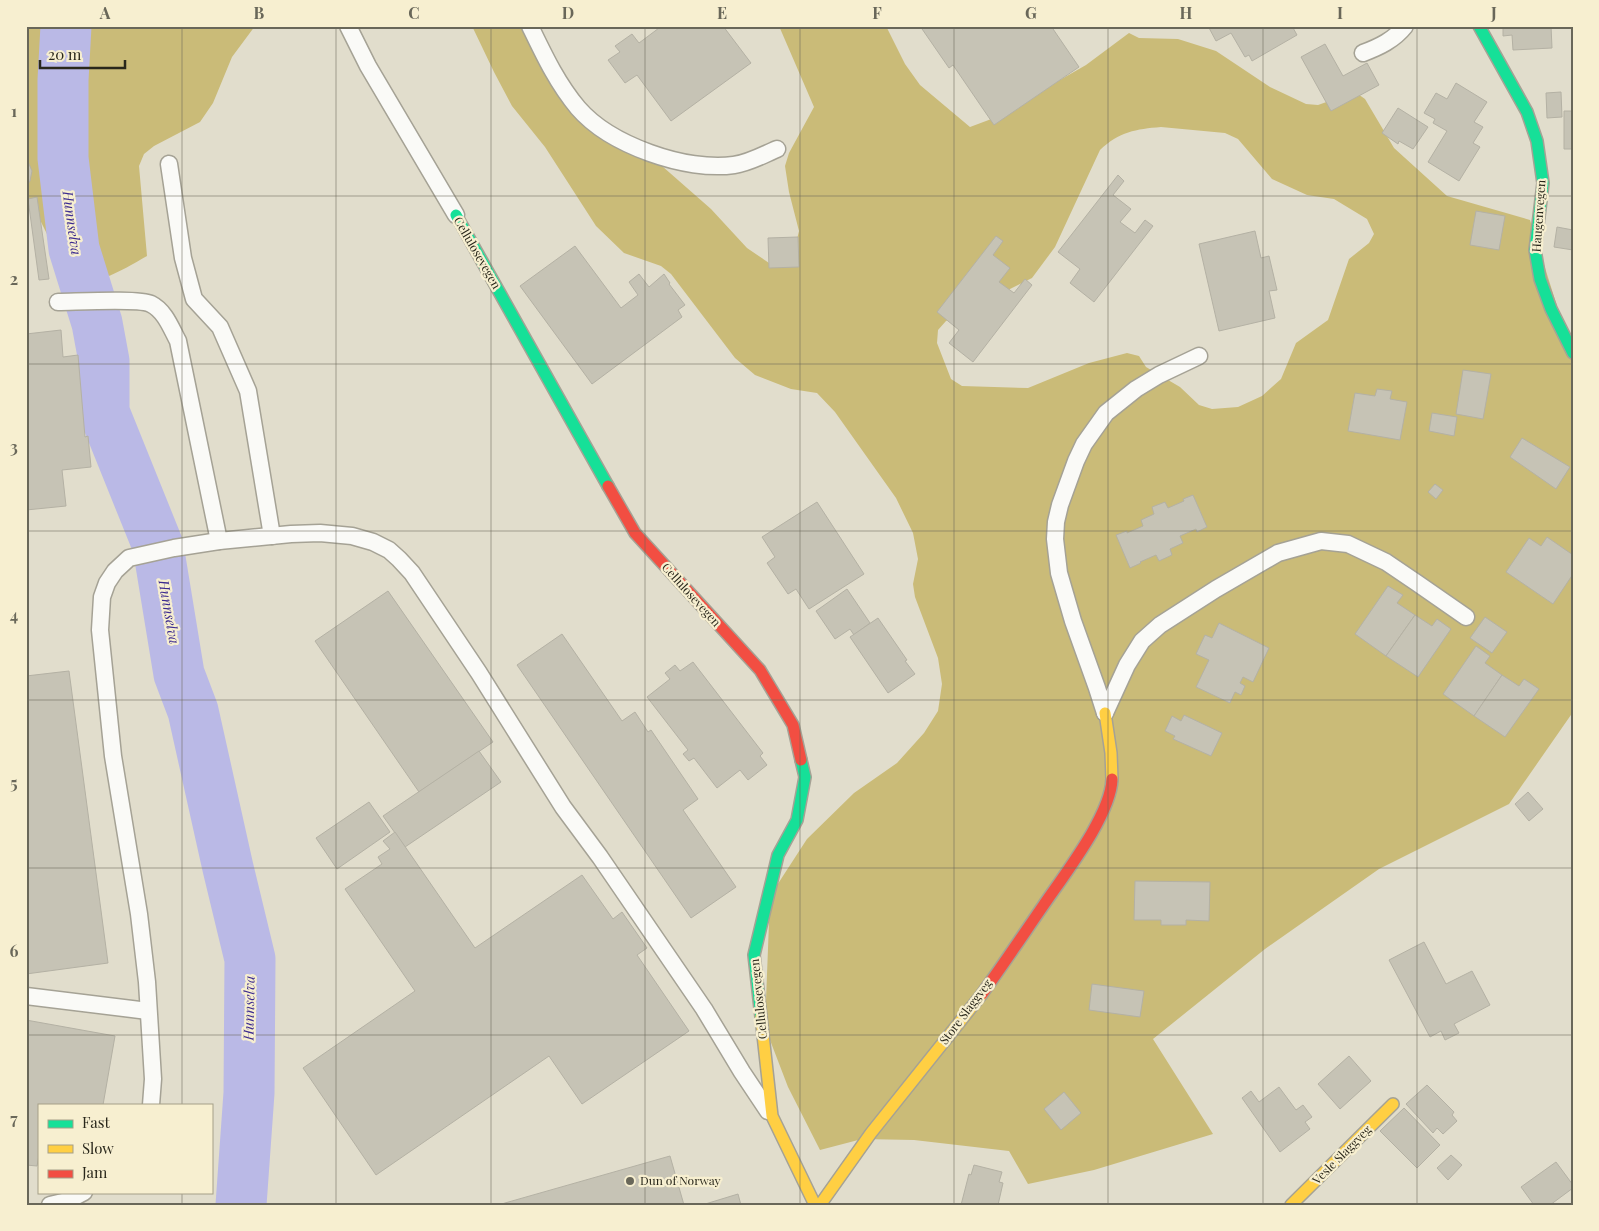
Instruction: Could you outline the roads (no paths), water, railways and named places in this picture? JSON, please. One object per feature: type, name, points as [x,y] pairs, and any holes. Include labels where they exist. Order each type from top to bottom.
[{"type":"street","name":"Haugenvegen","points":[[1479,26],[1527,112],[1537,141],[1543,183],[1535,250],[1540,279],[1551,309],[1573,352]]},
{"type":"street","name":"Cellulosevegen","points":[[456,215],[635,533],[760,670],[793,725],[805,777],[797,820],[778,856],[754,954],[772,1116],[815,1205]]},
{"type":"street","name":"Store Slaggveg","points":[[820,1205],[841,1171],[868,1134],[963,1018],[997,972],[1069,868],[1103,812],[1111,793],[1112,777],[1111,754],[1105,713]]},
{"type":"street","name":"Vesle Slaggveg","points":[[1291,1205],[1393,1104]]},
{"type":"lane","name":"Cellulosevegen","points":[[348,26],[368,66],[456,215]]},
{"type":"lane","points":[[530,26],[552,72],[579,109],[619,140],[646,152],[696,165],[734,165],[748,162],[777,149]]},
{"type":"lane","points":[[1363,54],[1383,45],[1399,34],[1405,26]]},
{"type":"lane","points":[[169,164],[183,258],[194,299],[220,327],[248,391],[272,536]]},
{"type":"lane","points":[[58,302],[135,301],[150,304],[164,315],[178,341],[219,541]]},
{"type":"lane","points":[[1105,713],[1073,622],[1059,573],[1055,539],[1060,505],[1084,444],[1106,413],[1136,389],[1159,375],[1199,356]]},
{"type":"lane","points":[[151,1104],[153,1079],[147,982],[139,914],[113,756],[100,630],[102,597],[115,571],[129,558],[219,541],[320,533],[352,536],[373,542],[389,550],[412,573],[479,673],[563,807],[600,857],[704,1009],[742,1072],[772,1116]]},
{"type":"lane","points":[[1105,713],[1127,665],[1142,641],[1160,625],[1216,589],[1278,553],[1321,541],[1348,544],[1386,562],[1466,617]]},
{"type":"lane","points":[[26,996],[148,1011]]},
{"type":"lane","points":[[50,1205],[80,1194]]},
{"type":"waterway","name":"Hunnselva","points":[[66,26],[63,80],[63,158],[74,249],[97,323],[104,361],[104,412],[158,546],[179,674],[193,711],[250,959],[249,1093],[241,1205]]},
{"type":"place","name":"Dun of Norway","points":[[630,1181]]}]
